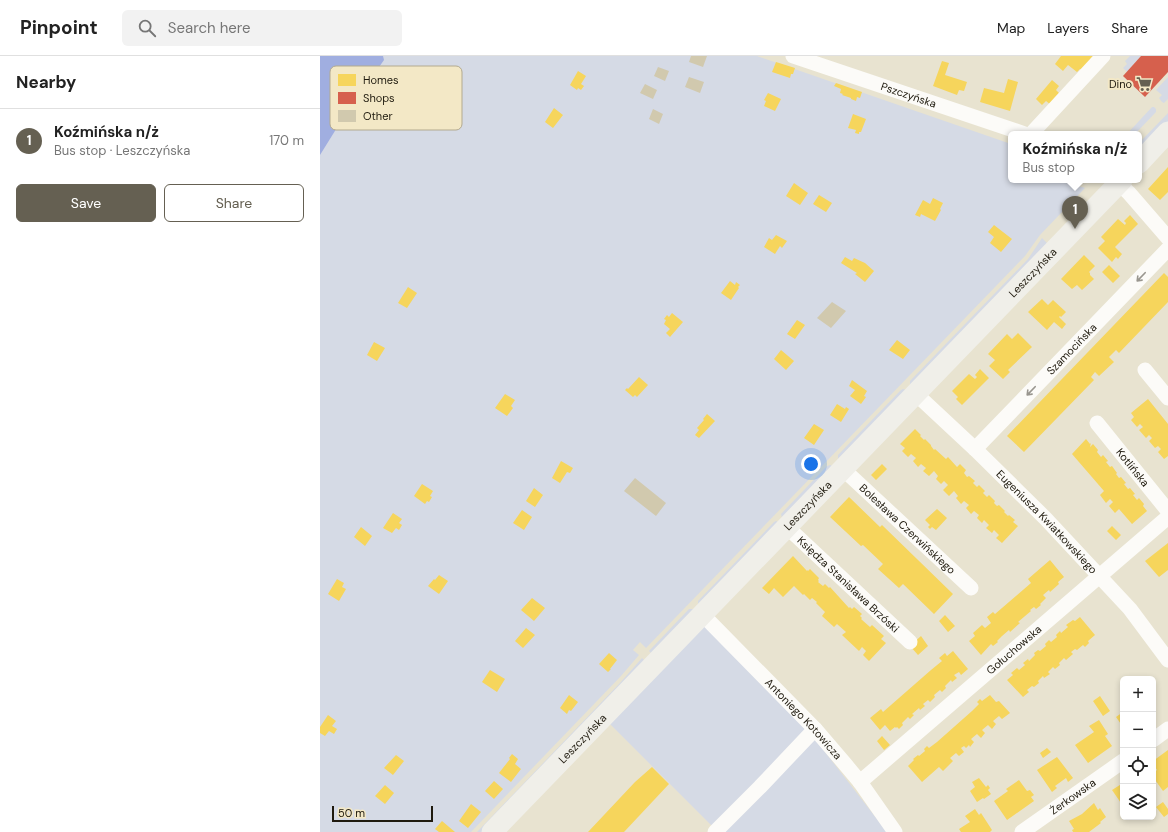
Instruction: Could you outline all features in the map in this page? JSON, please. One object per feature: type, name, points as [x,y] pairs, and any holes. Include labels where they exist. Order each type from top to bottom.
[{"type":"street","name":"Pszczyńska","points":[[793,56],[1015,131]]},
{"type":"street","points":[[1034,131],[1103,56]]},
{"type":"street","points":[[1142,160],[1168,132]]},
{"type":"street","name":"Leszczyńska","points":[[492,832],[916,394],[1117,183]]},
{"type":"street","points":[[1121,183],[1168,238]]},
{"type":"street","name":"Szamocińska","points":[[975,449],[1168,249]]},
{"type":"street","points":[[1145,370],[1168,398]]},
{"type":"street","name":"Eugeniusza Kwiatkowskiego","points":[[916,394],[975,449],[1046,519],[1130,609],[1168,660]]},
{"type":"street","name":"Kotlińska","points":[[1097,423],[1168,511]]},
{"type":"street","name":"Bolesława Czerwińskiego","points":[[843,469],[971,588]]},
{"type":"street","name":"Gołuchowska","points":[[860,782],[1168,517]]},
{"type":"street","name":"Księdza Stanisława Brzóski","points":[[787,527],[910,642]]},
{"type":"street","name":"Antoniego Kotowicza","points":[[702,614],[815,729],[860,782],[895,832]]},
{"type":"street","points":[[715,832],[815,729]]},
{"type":"street","points":[[1156,738],[1168,730]]},
{"type":"street","name":"Żerkowska","points":[[1022,832],[1120,763]]},
{"type":"shaded area","points":[[320,56],[757,56],[1008,143],[1008,183],[1073,183],[1072,184],[1085,188],[1040,235],[1025,256],[646,648],[640,642],[633,650],[639,655],[621,676],[471,832],[320,832]]},
{"type":"shaded area","points":[[1130,56],[1141,56],[1127,72],[1123,68],[1127,64],[1125,61]]},
{"type":"shaded area","points":[[1168,77],[1168,99],[1164,103],[1159,98],[1162,95],[1156,90]]},
{"type":"shaded area","points":[[1152,107],[1156,109],[1156,112],[1138,131],[1130,131]]},
{"type":"shaded area","points":[[1168,113],[1168,122],[1142,150],[1142,140]]},
{"type":"shaded area","points":[[1042,238],[1049,245],[910,385],[910,381],[1028,259]]},
{"type":"shaded area","points":[[903,389],[906,390],[838,459],[838,455]]},
{"type":"shaded area","points":[[827,466],[832,466],[782,518],[781,514]]},
{"type":"shaded area","points":[[776,521],[778,522],[698,605],[698,601]]},
{"type":"shaded area","points":[[689,609],[694,609],[653,655],[649,651]]},
{"type":"shaded area","points":[[705,623],[815,739],[887,832],[718,832],[608,722]]},
{"type":"shaded area","points":[[642,658],[646,662],[482,832],[477,832],[620,683]]},
{"type":"water","points":[[320,56],[383,56],[384,60],[380,66],[330,66],[330,130],[336,130],[320,155]]},
{"type":"building: Homes","points":[[1061,56],[1094,56],[1082,70],[1080,69],[1077,72],[1068,65],[1063,71],[1055,64]]},
{"type":"building: Homes","points":[[942,61],[949,63],[945,75],[967,82],[964,91],[959,90],[957,95],[933,86]]},
{"type":"building: Homes","points":[[776,62],[795,68],[790,78],[772,72]]},
{"type":"building: Homes","points":[[578,71],[586,76],[581,84],[584,86],[581,90],[578,88],[577,90],[570,85]]},
{"type":"building: Homes","points":[[1008,79],[1018,82],[1010,111],[980,102],[984,88],[1004,93]]},
{"type":"building: Homes","points":[[1052,80],[1059,86],[1056,90],[1060,94],[1051,105],[1046,101],[1042,105],[1036,99]]},
{"type":"building: Homes","points":[[836,83],[862,92],[860,98],[857,97],[856,101],[842,95],[843,94],[840,93],[841,89],[834,86]]},
{"type":"building: Homes","points":[[768,93],[781,99],[775,111],[764,106],[766,101],[764,100]]},
{"type":"building: Homes","points":[[554,108],[563,115],[553,128],[545,122]]},
{"type":"building: Homes","points":[[853,114],[866,119],[859,134],[855,133],[856,130],[848,128]]},
{"type":"building: Homes","points":[[1168,167],[1168,192],[1160,200],[1148,189]]},
{"type":"building: Homes","points":[[794,183],[808,193],[800,205],[786,196]]},
{"type":"building: Homes","points":[[819,195],[832,203],[826,212],[813,204]]},
{"type":"building: Homes","points":[[933,198],[943,203],[935,221],[921,214],[920,217],[915,215],[923,200],[930,204]]},
{"type":"building: Homes","points":[[1130,215],[1138,224],[1115,247],[1122,254],[1118,259],[1116,257],[1112,262],[1098,248],[1105,241],[1101,237],[1118,219],[1125,225],[1126,223],[1124,221]]},
{"type":"building: Homes","points":[[994,225],[1012,239],[1001,252],[990,243],[994,237],[988,232]]},
{"type":"building: Homes","points":[[776,235],[787,241],[782,248],[780,246],[775,254],[764,247],[769,238],[772,240]]},
{"type":"building: Homes","points":[[1084,255],[1095,266],[1089,272],[1094,279],[1082,290],[1077,285],[1072,289],[1061,279]]},
{"type":"building: Homes","points":[[845,257],[852,261],[854,258],[865,263],[874,271],[865,282],[855,274],[857,273],[841,263]]},
{"type":"building: Homes","points":[[1109,265],[1120,276],[1113,283],[1102,272]]},
{"type":"building: Homes","points":[[1164,273],[1168,277],[1168,302],[1119,353],[1116,350],[1109,357],[1114,362],[1099,376],[1095,372],[1091,377],[1094,380],[1024,452],[1007,436]]},
{"type":"building: Homes","points":[[730,281],[735,285],[736,282],[740,285],[731,300],[721,293]]},
{"type":"building: Homes","points":[[408,287],[417,293],[407,308],[398,303]]},
{"type":"building: Homes","points":[[1042,299],[1048,305],[1053,300],[1066,312],[1059,317],[1066,324],[1062,329],[1054,322],[1047,330],[1028,312]]},
{"type":"building: Homes","points":[[672,313],[683,322],[670,337],[666,333],[670,329],[664,324],[666,320],[664,319],[667,315],[669,317]]},
{"type":"building: Homes","points":[[797,320],[805,325],[795,339],[787,334]]},
{"type":"building: Homes","points":[[1018,333],[1032,347],[1008,370],[1010,372],[1003,379],[989,366],[995,360],[988,354],[1007,334],[1012,339]]},
{"type":"building: Homes","points":[[897,340],[910,350],[903,359],[889,350]]},
{"type":"building: Homes","points":[[374,342],[385,348],[377,361],[367,355]]},
{"type":"building: Homes","points":[[781,350],[794,361],[786,370],[774,359]]},
{"type":"building: Homes","points":[[980,369],[989,378],[962,405],[956,399],[958,397],[952,391],[969,374],[975,379],[977,377],[975,375]]},
{"type":"building: Homes","points":[[639,377],[648,385],[637,397],[635,395],[633,397],[625,390],[627,388],[628,389]]},
{"type":"building: Homes","points":[[852,380],[867,391],[864,396],[866,397],[861,404],[850,396],[855,390],[849,386]]},
{"type":"building: Homes","points":[[505,394],[515,400],[511,406],[513,408],[507,416],[495,408]]},
{"type":"building: Homes","points":[[1148,399],[1168,424],[1168,456],[1164,459],[1158,452],[1161,449],[1158,446],[1155,448],[1149,441],[1152,438],[1149,435],[1146,438],[1139,430],[1143,427],[1140,424],[1137,427],[1131,420],[1134,417],[1131,413]]},
{"type":"building: Homes","points":[[837,404],[845,409],[846,407],[849,409],[841,422],[830,415]]},
{"type":"building: Homes","points":[[707,414],[715,421],[699,438],[695,435],[699,430],[697,428]]},
{"type":"building: Homes","points":[[814,424],[824,430],[814,445],[804,438]]},
{"type":"building: Homes","points":[[915,429],[934,450],[935,449],[946,459],[948,457],[957,467],[960,464],[966,470],[964,473],[967,477],[969,476],[975,481],[973,483],[977,487],[979,485],[985,491],[983,493],[987,497],[989,495],[995,501],[994,503],[997,506],[999,505],[1008,516],[1009,515],[1015,520],[1013,522],[1018,526],[1002,543],[996,538],[999,535],[994,530],[992,533],[986,528],[989,525],[984,520],[982,523],[977,518],[979,515],[974,511],[971,514],[966,508],[969,505],[964,501],[961,504],[956,498],[958,496],[954,491],[949,496],[943,490],[948,485],[944,481],[941,484],[936,479],[938,476],[934,471],[929,476],[923,471],[926,468],[921,464],[918,467],[913,461],[916,458],[911,454],[908,457],[902,451],[905,448],[900,444]]},
{"type":"building: Homes","points":[[1086,439],[1090,444],[1091,443],[1090,447],[1093,444],[1101,457],[1103,455],[1108,461],[1106,462],[1110,467],[1112,466],[1119,478],[1121,477],[1126,483],[1124,484],[1128,489],[1130,488],[1135,494],[1133,495],[1137,500],[1139,498],[1144,504],[1143,506],[1147,511],[1132,524],[1119,509],[1115,513],[1109,506],[1113,502],[1110,499],[1106,503],[1100,495],[1104,491],[1072,454]]},
{"type":"building: Homes","points":[[561,461],[573,468],[570,473],[567,472],[560,483],[552,478]]},
{"type":"building: Homes","points":[[882,464],[887,469],[876,480],[871,475]]},
{"type":"building: Homes","points":[[422,484],[433,491],[429,502],[427,501],[425,504],[414,496]]},
{"type":"building: Homes","points":[[534,488],[543,495],[535,507],[526,501]]},
{"type":"building: Homes","points":[[849,497],[880,527],[882,525],[953,594],[934,614],[903,584],[899,588],[878,569],[883,564],[830,517]]},
{"type":"building: Homes","points":[[937,509],[947,518],[936,530],[932,527],[930,529],[928,527],[930,525],[925,520]]},
{"type":"building: Homes","points":[[522,510],[532,517],[524,530],[513,523]]},
{"type":"building: Homes","points":[[393,513],[402,519],[399,523],[402,525],[399,530],[396,528],[392,533],[383,528]]},
{"type":"building: Homes","points":[[1112,526],[1121,535],[1116,540],[1107,531]]},
{"type":"building: Homes","points":[[361,527],[372,536],[365,546],[354,537]]},
{"type":"building: Homes","points":[[1168,543],[1168,570],[1159,577],[1145,561]]},
{"type":"building: Homes","points":[[793,556],[807,571],[810,569],[819,578],[818,582],[823,586],[825,584],[829,588],[830,587],[849,608],[850,607],[852,609],[854,607],[862,614],[860,616],[862,618],[861,619],[870,627],[872,625],[884,636],[881,639],[886,643],[869,661],[863,655],[866,651],[862,647],[859,651],[842,635],[846,632],[837,624],[834,627],[822,616],[825,612],[812,598],[810,600],[794,586],[783,597],[774,588],[769,594],[762,588]]},
{"type":"building: Homes","points":[[1050,560],[1064,577],[1058,582],[1059,584],[1050,592],[1049,590],[1043,595],[1046,598],[1040,604],[1041,605],[1036,609],[1034,607],[1030,610],[1031,611],[1018,622],[1020,623],[1010,632],[1009,630],[993,646],[991,644],[981,655],[969,641],[975,636],[973,633],[982,625],[985,628],[991,623],[987,617],[993,612],[995,614],[1031,583],[1028,579]]},
{"type":"building: Homes","points":[[439,575],[448,581],[439,594],[428,586]]},
{"type":"building: Homes","points":[[337,579],[344,583],[342,587],[346,589],[339,601],[328,594]]},
{"type":"building: Homes","points":[[532,598],[545,608],[534,621],[521,610]]},
{"type":"building: Homes","points":[[945,615],[955,626],[948,632],[939,621]]},
{"type":"building: Homes","points":[[1080,617],[1095,635],[1088,641],[1089,643],[1085,647],[1083,645],[1077,650],[1075,649],[1071,652],[1073,654],[1066,660],[1064,658],[1059,663],[1060,665],[1055,669],[1053,667],[1048,672],[1050,674],[1044,678],[1043,676],[1038,681],[1039,683],[1027,690],[1029,692],[1023,697],[1007,680],[1013,675],[1011,673],[1017,668],[1019,670],[1025,665],[1023,663],[1028,659],[1029,661],[1035,655],[1034,653],[1038,650],[1040,651],[1046,646],[1045,644],[1049,640],[1051,642],[1057,637],[1056,635],[1060,631],[1061,633],[1068,627],[1066,625]]},
{"type":"building: Homes","points":[[526,628],[535,635],[523,648],[515,641]]},
{"type":"building: Homes","points":[[921,636],[928,646],[918,655],[910,646]]},
{"type":"building: Homes","points":[[953,651],[968,669],[961,675],[959,672],[954,675],[957,678],[952,682],[951,680],[942,692],[940,690],[934,695],[935,697],[930,702],[928,700],[923,704],[925,706],[920,710],[919,708],[912,714],[914,715],[910,719],[908,717],[899,729],[895,727],[890,731],[885,725],[880,730],[870,718],[881,709],[883,712],[942,661],[939,658],[945,653],[947,656]]},
{"type":"building: Homes","points":[[609,653],[617,660],[608,672],[599,664]]},
{"type":"building: Homes","points":[[490,670],[505,679],[497,692],[482,682]]},
{"type":"building: Homes","points":[[569,695],[578,702],[571,711],[569,710],[567,714],[560,708]]},
{"type":"building: Homes","points":[[990,695],[996,702],[999,701],[1010,713],[1002,719],[999,716],[993,721],[996,724],[992,729],[988,725],[982,730],[985,733],[981,738],[977,734],[971,739],[974,742],[970,747],[969,745],[966,748],[964,746],[961,748],[964,752],[959,756],[956,753],[950,758],[953,761],[943,771],[939,767],[922,782],[908,766],[914,760],[913,759],[925,751],[924,749],[927,746],[929,748],[937,742],[972,711],[979,704],[977,702],[980,699],[982,701]]},
{"type":"building: Homes","points":[[1100,696],[1110,711],[1103,716],[1093,701]]},
{"type":"building: Homes","points":[[1120,714],[1120,723],[1116,717]]},
{"type":"building: Homes","points":[[328,715],[336,721],[332,726],[337,729],[334,734],[329,731],[325,736],[320,733],[320,727]]},
{"type":"building: Homes","points":[[1099,720],[1108,734],[1105,736],[1112,746],[1088,763],[1075,745],[1094,732],[1089,726]]},
{"type":"building: Homes","points":[[882,736],[890,745],[884,750],[877,741]]},
{"type":"building: Homes","points":[[1047,748],[1051,752],[1043,758],[1040,753]]},
{"type":"building: Homes","points":[[1168,750],[1168,787],[1163,791],[1156,781],[1156,759]]},
{"type":"building: Homes","points":[[512,754],[518,759],[515,764],[521,769],[511,782],[499,773]]},
{"type":"building: Homes","points":[[396,755],[404,761],[393,775],[384,768]]},
{"type":"building: Homes","points":[[1057,757],[1073,778],[1068,782],[1066,778],[1055,786],[1057,788],[1052,792],[1037,770]]},
{"type":"building: Homes","points":[[652,767],[669,784],[624,832],[588,832],[635,782]]},
{"type":"building: Homes","points":[[979,778],[986,787],[988,785],[990,788],[988,790],[991,794],[977,802],[970,791],[975,787],[972,782]]},
{"type":"building: Homes","points":[[1019,780],[1027,791],[1030,790],[1034,795],[1031,797],[1034,801],[1007,820],[994,801],[1008,791],[1006,789]]},
{"type":"building: Homes","points":[[494,781],[503,789],[494,799],[485,791]]},
{"type":"building: Homes","points":[[385,785],[394,793],[385,804],[375,796]]},
{"type":"building: Homes","points":[[1120,785],[1120,802],[1112,790]]},
{"type":"building: Homes","points":[[1163,802],[1168,809],[1168,814],[1164,817],[1156,807]]},
{"type":"building: Homes","points":[[1094,803],[1098,810],[1100,808],[1106,817],[1089,832],[1073,832],[1072,830],[1074,829],[1069,821],[1082,814]]},
{"type":"building: Homes","points":[[471,804],[481,812],[468,828],[459,821]]},
{"type":"building: Homes","points":[[975,809],[979,815],[981,813],[992,830],[990,832],[961,832],[959,829],[970,822],[965,816]]},
{"type":"building: Homes","points":[[442,821],[455,832],[439,832],[435,829]]},
{"type":"building: Shops","name":"Dino","points":[[1141,56],[1168,56],[1168,72],[1145,97],[1123,76]]},
{"type":"building: Other","points":[[691,56],[707,56],[703,67],[689,62]]},
{"type":"building: Other","points":[[658,67],[669,71],[665,81],[654,76]]},
{"type":"building: Other","points":[[689,77],[704,82],[700,93],[685,87]]},
{"type":"building: Other","points":[[645,84],[657,90],[653,99],[640,93]]},
{"type":"building: Other","points":[[653,109],[663,114],[659,124],[649,119]]},
{"type":"building: Other","points":[[832,302],[846,311],[831,328],[817,318]]},
{"type":"building: Other","points":[[635,478],[666,503],[656,516],[624,491]]},
{"type":"place","name":"Dino","points":[[1144,84]]},
{"type":"place","name":"Koźmińska n/ż","points":[[1075,229]]}]
